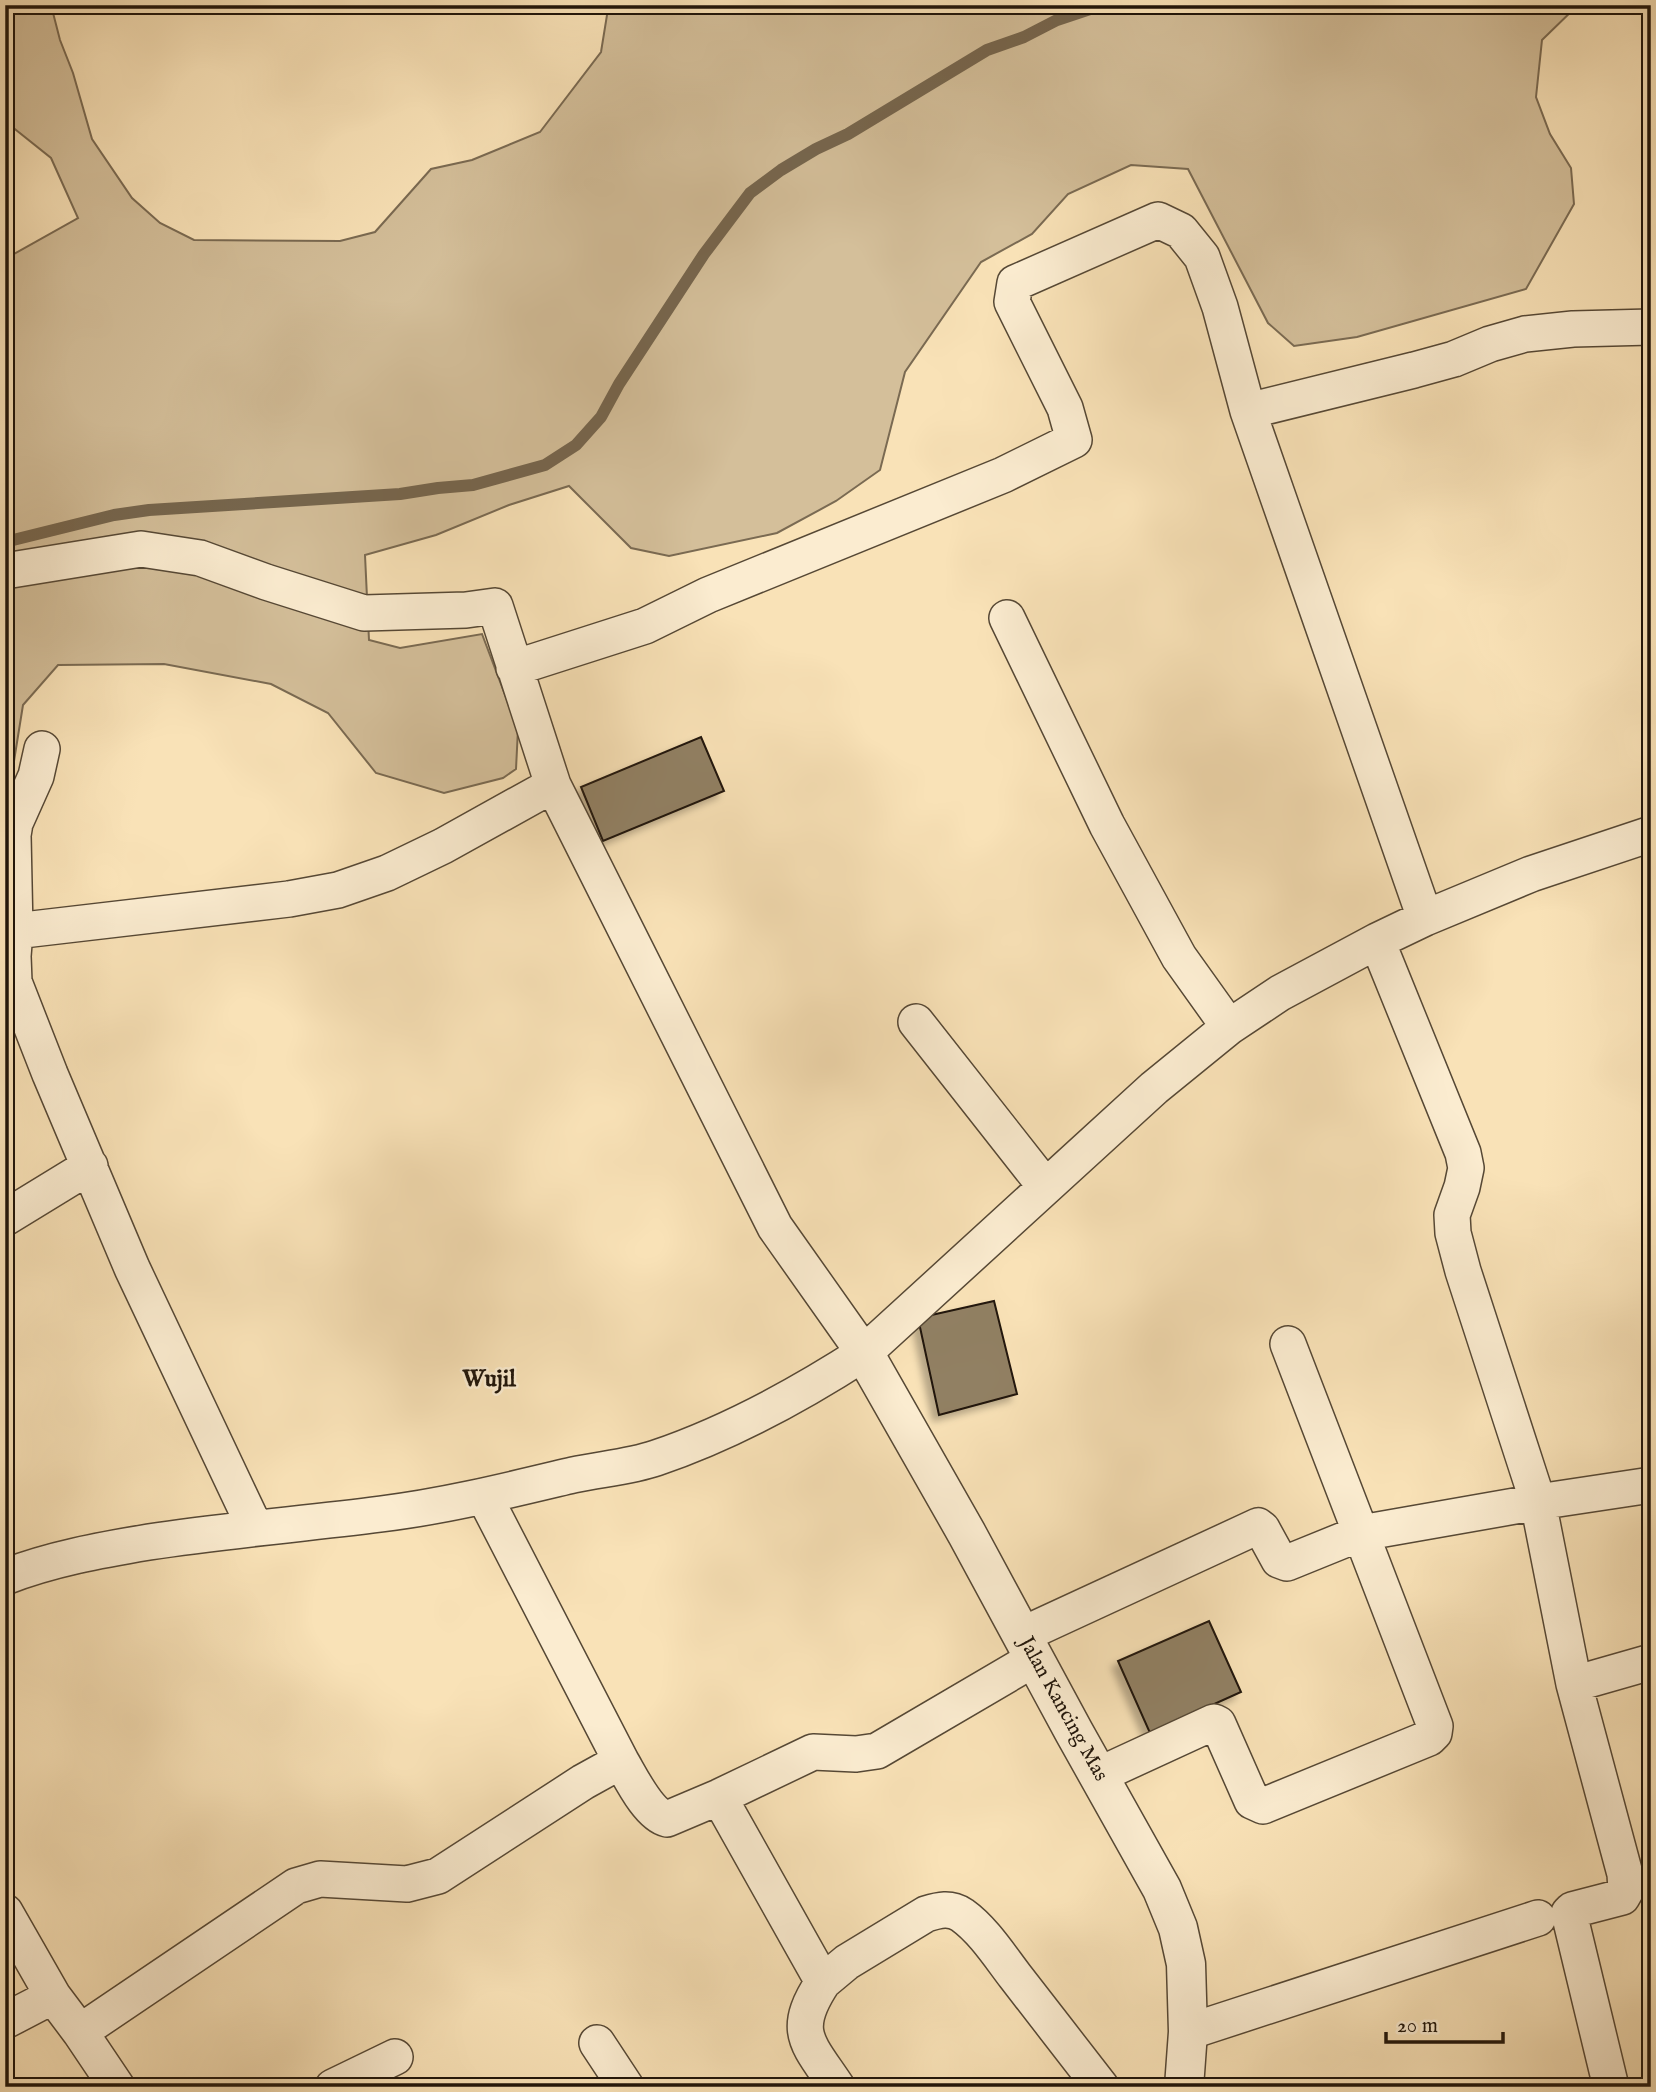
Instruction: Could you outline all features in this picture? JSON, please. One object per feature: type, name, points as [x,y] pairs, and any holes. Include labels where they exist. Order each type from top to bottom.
[{"type":"street","points":[[514,667],[645,626],[708,595],[1003,475],[1074,440],[1065,408],[1012,302],[1015,283],[1158,220],[1181,230],[1202,257],[1220,307],[1248,411],[1424,918]]},
{"type":"street","points":[[1248,411],[1454,359],[1490,344],[1525,334],[1573,329],[1651,327]]},
{"type":"street","points":[[5,572],[141,549],[200,558],[364,613],[466,610],[495,606],[553,785],[775,1227],[864,1353]]},
{"type":"street","points":[[1007,618],[1118,846],[1180,957],[1229,1027]]},
{"type":"street","points":[[42,749],[30,794],[15,823],[13,835],[15,931],[10,987],[132,1268],[255,1528]]},
{"type":"street","points":[[15,931],[289,899],[338,890],[387,873],[443,846],[553,785]]},
{"type":"street","points":[[5,1577],[21,1570],[99,1550],[255,1528],[384,1514],[484,1496],[654,1459],[717,1435],[825,1378],[864,1353],[1154,1088],[1229,1027],[1280,993],[1424,918],[1531,874],[1651,834]]},
{"type":"street","points":[[1377,941],[1463,1153],[1466,1168],[1452,1215],[1452,1233],[1538,1502],[1574,1684],[1625,1874],[1626,1890],[1622,1897],[1569,1913],[1611,2087]]},
{"type":"street","points":[[916,1022],[1045,1186]]},
{"type":"street","points":[[5,1218],[90,1166]]},
{"type":"street","points":[[1099,1775],[1214,1722],[1218,1724],[1252,1801],[1263,1806],[1429,1738],[1433,1733],[1435,1726],[1288,1344]]},
{"type":"street","name":"Jalan Kancing Mas","points":[[864,1353],[1162,1889],[1178,1928],[1186,1964],[1188,2032],[1185,2087]]},
{"type":"street","points":[[484,1496],[621,1762],[649,1806],[659,1817],[667,1819],[813,1752],[856,1754],[877,1751],[1028,1647],[1258,1526],[1279,1560],[1290,1563],[1361,1533],[1651,1485]]},
{"type":"street","points":[[1574,1684],[1651,1662]]},
{"type":"street","points":[[80,2032],[296,1886],[320,1879],[407,1884],[438,1876],[583,1782],[621,1762]]},
{"type":"street","points":[[719,1797],[823,1982]]},
{"type":"street","points":[[837,2087],[807,2042],[804,2028],[810,2001],[823,1982],[847,1962],[926,1914],[947,1909],[963,1916],[986,1939],[1101,2087]]},
{"type":"street","points":[[5,1912],[53,1996],[117,2087]]},
{"type":"street","points":[[1188,2032],[1538,1918]]},
{"type":"street","points":[[5,2021],[53,1996]]},
{"type":"street","points":[[597,2043],[626,2087]]},
{"type":"street","points":[[333,2087],[394,2057]]},
{"type":"shaded area","points":[[5,5],[51,5],[92,139],[132,198],[160,223],[194,240],[340,241],[375,232],[431,169],[472,160],[540,132],[601,52],[607,15],[612,5],[1578,5],[1542,40],[1536,97],[1550,134],[1571,168],[1574,204],[1526,289],[1357,337],[1294,346],[1268,323],[1188,169],[1131,165],[1068,194],[1032,234],[981,262],[905,372],[880,470],[836,501],[777,533],[669,556],[631,548],[569,486],[509,505],[436,535],[365,555],[369,640],[400,648],[482,634],[518,729],[516,769],[503,778],[444,793],[376,773],[328,713],[271,684],[164,664],[58,665],[23,705],[14,761],[5,771],[5,259],[78,218],[51,158],[11,126],[5,126]]},
{"type":"building","points":[[701,737],[724,791],[603,841],[581,787]]},
{"type":"building","points":[[994,1301],[1017,1394],[939,1415],[918,1318]]},
{"type":"building","points":[[1209,1621],[1241,1692],[1150,1733],[1118,1661]]},
{"type":"waterway","points":[[5,542],[114,515],[149,510],[400,494],[473,485],[545,465],[576,445],[601,417],[619,384],[704,254],[750,193],[781,170],[848,134],[987,50],[1024,37],[1057,20],[1102,5]]},
{"type":"district","name":"Wujil","points":[[489,1379]]}]
